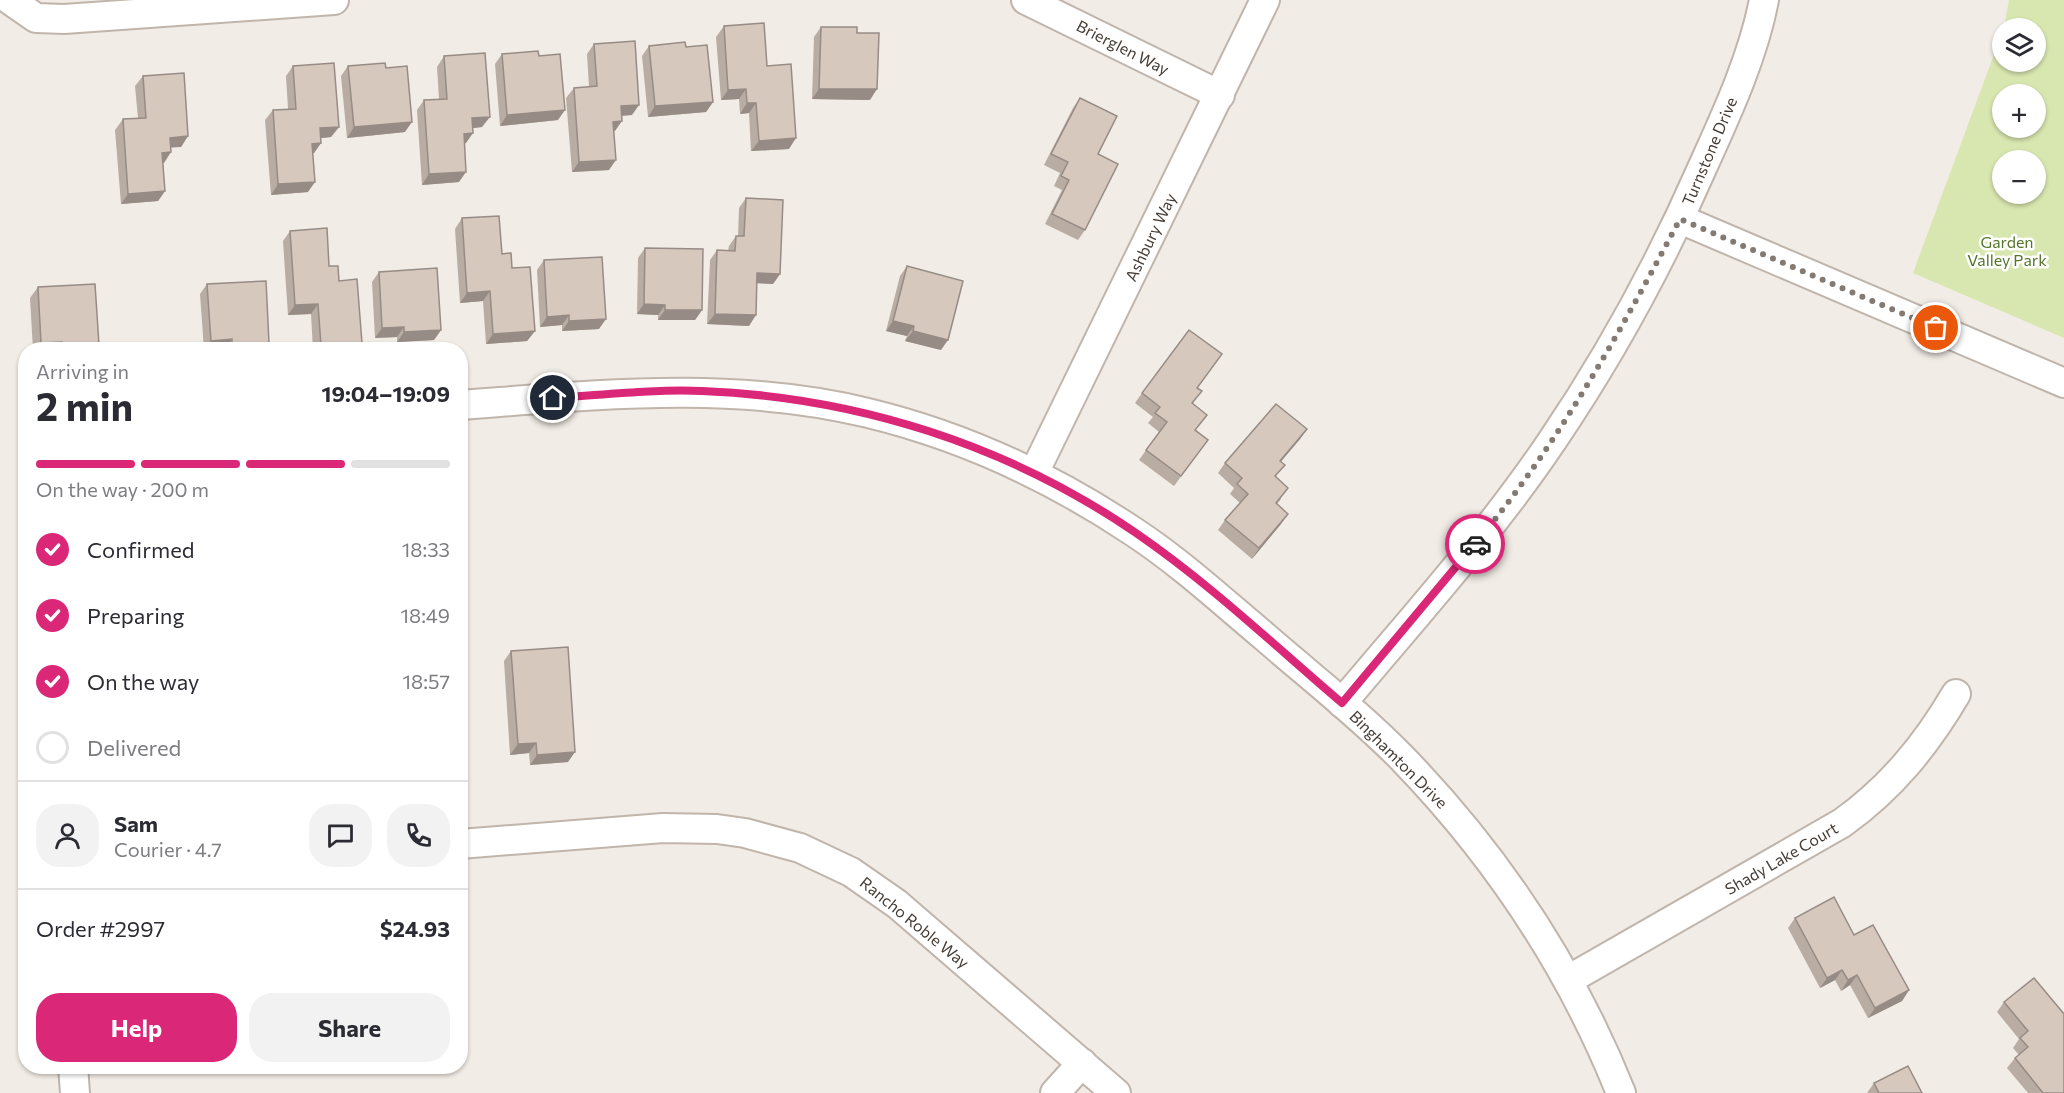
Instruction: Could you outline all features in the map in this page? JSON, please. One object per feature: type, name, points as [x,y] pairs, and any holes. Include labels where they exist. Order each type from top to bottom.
[{"type":"street","points":[[12,2],[36,18],[64,19],[334,0]]},
{"type":"street","name":"Brierglen Way","points":[[1026,0],[1220,95]]},
{"type":"street","name":"Ashbury Way","points":[[1034,473],[1265,0]]},
{"type":"street","name":"Turnstone Drive","points":[[1342,703],[1482,536],[1552,441],[1614,342],[1680,219],[1719,132],[1760,21],[1764,0]]},
{"type":"street","points":[[1680,219],[2064,383]]},
{"type":"street","name":"Binghamton Drive","points":[[468,404],[646,392],[702,391],[785,398],[868,413],[937,433],[1034,473],[1135,532],[1171,559],[1342,703],[1400,756],[1448,808],[1514,892],[1568,980],[1602,1046],[1621,1093]]},
{"type":"street","name":"Shady Lake Court","points":[[1568,980],[1842,823],[1868,804],[1930,737],[1956,694]]},
{"type":"street","name":"Rancho Roble Way","points":[[468,843],[663,828],[746,833],[800,848],[851,872],[897,904],[1116,1093]]},
{"type":"street","points":[[1055,1093],[1082,1063]]},
{"type":"street","points":[[74,1074],[75,1093]]},
{"type":"green space","name":"Garden Valley Park","points":[[2009,0],[2064,0],[2064,338],[1913,273],[1992,60],[1992,72],[2046,72],[2046,18],[2006,18]]},
{"type":"building","points":[[764,23],[767,66],[791,64],[796,138],[759,141],[756,103],[747,103],[746,89],[728,90],[724,26]]},
{"type":"building","points":[[821,27],[857,27],[857,33],[879,33],[877,89],[819,89]]},
{"type":"building","points":[[635,41],[639,105],[621,106],[622,121],[613,122],[616,160],[579,162],[574,88],[597,86],[594,44]]},
{"type":"building","points":[[685,42],[686,47],[707,45],[713,102],[655,106],[649,46]]},
{"type":"building","points":[[538,51],[539,56],[560,54],[565,110],[507,115],[502,54]]},
{"type":"building","points":[[485,53],[490,117],[472,118],[473,133],[464,134],[466,172],[429,174],[424,100],[447,99],[444,56]]},
{"type":"building","points":[[334,63],[339,127],[320,128],[321,143],[312,144],[315,182],[278,184],[273,110],[296,109],[293,66]]},
{"type":"building","points":[[385,63],[386,68],[407,66],[412,122],[354,127],[348,66]]},
{"type":"building","points":[[184,73],[188,136],[170,138],[171,152],[162,153],[165,191],[128,194],[123,119],[146,118],[143,76]]},
{"type":"building","points":[[1080,98],[1117,116],[1098,154],[1118,164],[1085,230],[1052,214],[1069,180],[1061,176],[1068,162],[1051,154]]},
{"type":"building","points":[[746,198],[783,200],[780,274],[757,273],[756,315],[715,314],[717,250],[735,251],[736,236],[744,236]]},
{"type":"building","points":[[499,216],[502,254],[511,253],[512,268],[530,267],[535,331],[493,334],[490,291],[467,293],[462,218]]},
{"type":"building","points":[[327,228],[329,266],[338,266],[339,281],[357,279],[362,342],[321,342],[318,304],[295,305],[290,231]]},
{"type":"building","points":[[645,248],[703,249],[702,310],[665,310],[665,305],[644,304]]},
{"type":"building","points":[[602,257],[606,319],[569,321],[569,315],[547,317],[544,260]]},
{"type":"building","points":[[907,266],[963,281],[948,340],[913,331],[914,326],[893,321]]},
{"type":"building","points":[[437,268],[441,330],[404,332],[404,327],[382,328],[379,272]]},
{"type":"building","points":[[266,281],[269,342],[232,342],[232,339],[211,341],[207,284]]},
{"type":"building","points":[[95,284],[99,342],[41,342],[38,287]]},
{"type":"building","points":[[1189,330],[1222,354],[1197,388],[1202,391],[1192,403],[1207,415],[1195,430],[1208,440],[1181,476],[1146,450],[1167,422],[1155,413],[1160,407],[1142,393]]},
{"type":"building","points":[[1276,404],[1307,429],[1280,461],[1285,465],[1275,476],[1288,488],[1276,503],[1288,514],[1259,548],[1225,520],[1248,494],[1237,484],[1242,478],[1225,463]]},
{"type":"building","points":[[568,647],[575,752],[537,755],[536,743],[518,744],[511,651]]},
{"type":"building","points":[[1834,897],[1854,935],[1873,925],[1909,990],[1875,1008],[1857,975],[1848,980],[1842,970],[1827,978],[1795,918]]},
{"type":"building","points":[[2034,978],[2064,1014],[2064,1093],[2043,1093],[2015,1058],[2028,1047],[2020,1038],[2028,1031],[2004,1002]]},
{"type":"building","points":[[1908,1066],[1922,1093],[1879,1093],[1874,1083]]},
{"type":"way so far","points":[[1475,544],[1552,441],[1602,362],[1680,219],[1936,328]]},
{"type":"route","points":[[553,398],[702,391],[785,398],[868,413],[948,437],[1034,473],[1135,532],[1180,566],[1342,703],[1475,544]]}]
